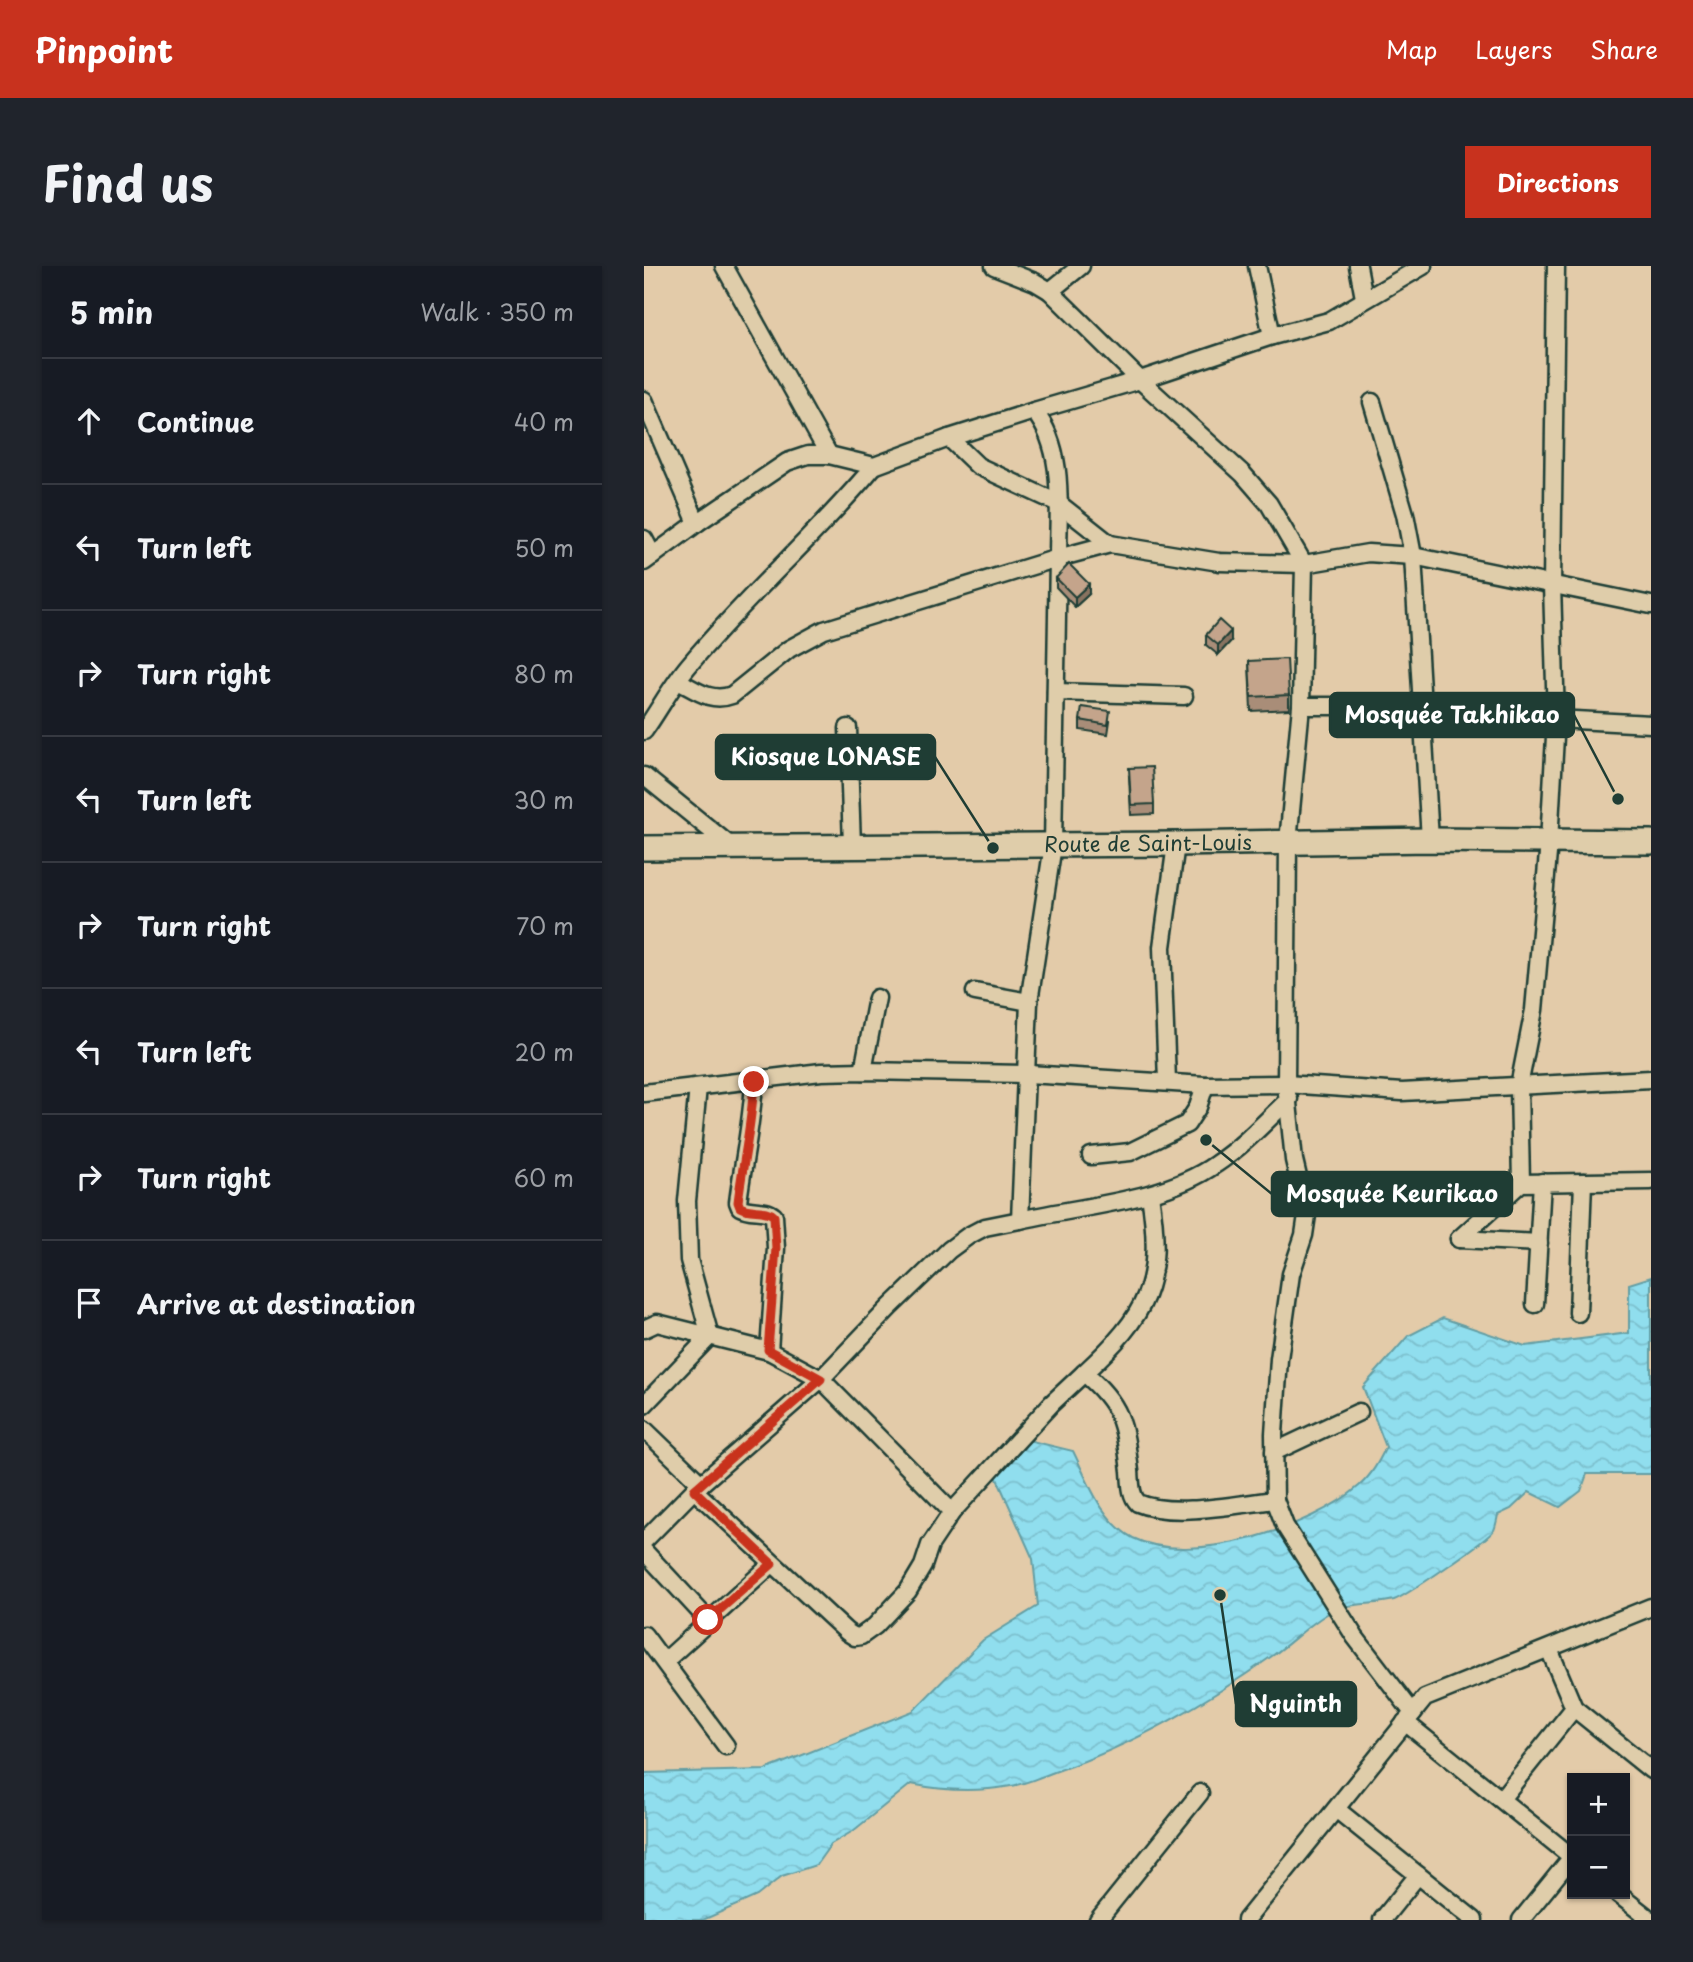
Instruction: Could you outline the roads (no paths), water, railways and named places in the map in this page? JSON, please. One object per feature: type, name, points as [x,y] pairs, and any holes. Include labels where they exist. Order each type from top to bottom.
[{"type":"main road","name":"Route de Saint-Louis","points":[[644,848],[1430,840],[1651,842]]},
{"type":"street","points":[[724,266],[829,455]]},
{"type":"street","points":[[993,266],[1050,290],[1140,380],[1243,474],[1269,504],[1304,564],[1301,706],[1288,842],[1287,1092],[1294,1160],[1307,1215],[1304,1235],[1291,1274],[1279,1359],[1274,1452],[1275,1500],[1285,1526],[1409,1717],[1500,1799],[1567,1853]]},
{"type":"street","points":[[1050,290],[1081,266]]},
{"type":"street","points":[[1257,266],[1272,336]]},
{"type":"street","points":[[1359,266],[1364,298]]},
{"type":"street","points":[[644,731],[687,667],[751,596],[841,506],[874,466],[949,438],[1140,380],[1272,336],[1329,321],[1345,313],[1364,298],[1423,266]]},
{"type":"street","points":[[1521,1183],[1519,1086],[1534,1010],[1549,842],[1556,719],[1552,585],[1556,266]]},
{"type":"street","points":[[644,400],[697,523]]},
{"type":"street","points":[[1372,402],[1405,514],[1413,556],[1430,840]]},
{"type":"street","points":[[1020,1220],[1029,1002],[1053,845],[1056,692],[1058,503],[1055,457],[1045,425],[1034,411]]},
{"type":"street","points":[[949,438],[978,466],[1058,503],[1110,544]]},
{"type":"street","points":[[644,538],[649,559],[787,462],[808,455],[829,455],[874,466]]},
{"type":"street","points":[[678,681],[710,698],[721,699],[732,695],[789,649],[824,630],[1110,544],[1219,562],[1304,564],[1368,553],[1413,556],[1651,604]]},
{"type":"street","points":[[1056,692],[1184,696]]},
{"type":"street","points":[[1301,706],[1421,706],[1469,710],[1538,721],[1556,719],[1651,724]]},
{"type":"street","points":[[848,728],[852,846]]},
{"type":"street","points":[[644,776],[733,849]]},
{"type":"street","points":[[1167,1082],[1162,947],[1176,844]]},
{"type":"street","points":[[975,992],[1029,1002]]},
{"type":"street","points":[[863,1071],[877,998]]},
{"type":"street","points":[[644,1093],[821,1072],[863,1071],[1028,1073],[1287,1092],[1402,1092],[1651,1079]]},
{"type":"street","points":[[754,1082],[752,1114],[738,1202],[744,1210],[770,1212],[774,1216],[776,1248],[768,1350]]},
{"type":"street","points":[[1091,1156],[1130,1152],[1187,1124],[1198,1107],[1205,1085]]},
{"type":"street","points":[[698,1087],[687,1201],[689,1260],[710,1336]]},
{"type":"street","points":[[644,1541],[698,1487],[821,1379],[889,1308],[950,1250],[985,1227],[1150,1195],[1203,1173],[1217,1164],[1287,1092]]},
{"type":"street","points":[[1539,1243],[1459,1239],[1521,1183],[1651,1181]]},
{"type":"street","points":[[1535,1304],[1542,1182]]},
{"type":"street","points":[[1578,1313],[1583,1182]]},
{"type":"street","points":[[644,1429],[772,1564],[847,1632],[855,1637],[861,1636],[875,1626],[908,1591],[923,1566],[930,1545],[952,1512],[1052,1403],[1117,1342],[1134,1322],[1145,1302],[1154,1264],[1155,1227],[1150,1195]]},
{"type":"street","points":[[644,1329],[657,1323],[768,1350],[821,1379],[952,1512]]},
{"type":"street","points":[[644,1405],[710,1336]]},
{"type":"street","points":[[1084,1373],[1105,1390],[1115,1404],[1126,1437],[1132,1493],[1138,1503],[1189,1509],[1275,1500]]},
{"type":"street","points":[[1274,1452],[1359,1412]]},
{"type":"street","points":[[644,1551],[708,1620]]},
{"type":"street","points":[[665,1661],[772,1564]]},
{"type":"street","points":[[1246,1920],[1425,1698],[1651,1607]]},
{"type":"street","points":[[644,1635],[726,1746]]},
{"type":"street","points":[[1549,1649],[1574,1708],[1648,1762]]},
{"type":"street","points":[[1500,1799],[1574,1708]]},
{"type":"street","points":[[1102,1918],[1200,1793]]},
{"type":"street","points":[[1336,1809],[1474,1920]]},
{"type":"street","points":[[1521,1920],[1567,1863]]},
{"type":"street","points":[[1382,1920],[1418,1875]]},
{"type":"street","points":[[1624,1899],[1651,1920]]},
{"type":"water","points":[[1651,1277],[1651,1474],[1587,1474],[1581,1491],[1560,1507],[1529,1492],[1511,1509],[1498,1515],[1494,1530],[1488,1536],[1414,1589],[1394,1600],[1351,1605],[1327,1614],[1222,1690],[1113,1749],[1017,1785],[961,1790],[911,1784],[853,1831],[831,1844],[816,1865],[782,1876],[757,1896],[703,1920],[644,1920],[644,1773],[765,1770],[913,1711],[983,1640],[1038,1606],[1033,1559],[994,1472],[1024,1439],[1073,1451],[1104,1511],[1122,1531],[1133,1538],[1158,1546],[1187,1548],[1251,1538],[1313,1516],[1339,1501],[1371,1473],[1386,1447],[1363,1387],[1408,1336],[1443,1318],[1525,1346],[1629,1333],[1629,1284]]},
{"type":"place","name":"Mosquée Takhikao","points":[[1618,799]]},
{"type":"place","name":"Kiosque LONASE","points":[[993,848]]},
{"type":"place","name":"Mosquée Keurikao","points":[[1206,1140]]},
{"type":"place","name":"Nguinth","points":[[1220,1595]]}]
